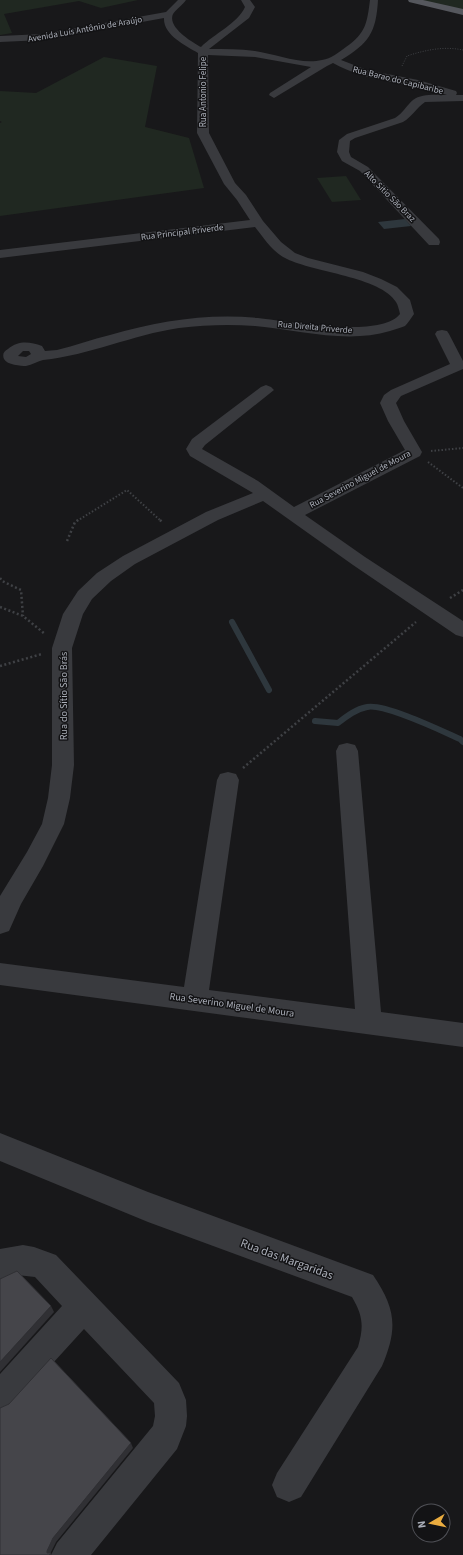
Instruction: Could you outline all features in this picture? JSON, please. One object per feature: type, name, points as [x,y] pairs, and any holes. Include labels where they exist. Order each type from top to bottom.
[{"type":"main road","points":[[412,0],[463,12]]},
{"type":"street","points":[[182,0],[170,14],[168,20],[171,28],[178,35],[202,51],[236,52],[302,62],[324,63]]},
{"type":"street","points":[[202,51],[212,41],[246,16],[250,7],[245,0]]},
{"type":"street","points":[[274,95],[324,63],[334,60],[356,44],[367,33],[371,22],[374,0]]},
{"type":"street","name":"Avenida Luís Antônio de Araújo","points":[[0,39],[43,37],[170,14]]},
{"type":"street","name":"Rua Antonio Felipe","points":[[202,51],[203,132],[230,184],[242,198],[258,223]]},
{"type":"street","name":"Rua Barao do Capibaribe","points":[[334,60],[365,73],[419,84],[463,97]]},
{"type":"street","name":"Alto Sitio São Braz","points":[[434,242],[364,169],[346,159],[343,152],[345,140],[351,136],[399,120],[406,116],[416,103],[421,100],[429,98],[463,97]]},
{"type":"street","name":"Rua Principal Priverde","points":[[0,254],[258,223]]},
{"type":"street","name":"Rua Direita Priverde","points":[[38,356],[55,355],[114,338],[174,324],[237,321],[352,331],[381,329],[393,326],[398,324],[407,314],[407,306],[399,296],[388,287],[345,270],[302,261],[289,255],[275,244],[258,223]]},
{"type":"street","name":"Rua Severino Miguel de Moura","points":[[293,514],[414,452],[390,411],[388,403],[390,398],[396,393],[458,366],[442,334]]},
{"type":"street","points":[[266,390],[198,442],[194,449],[200,456],[238,476],[266,494],[463,630]]},
{"type":"street","name":"Rua do Sítio São Brás","points":[[0,924],[10,900],[53,824],[59,798],[63,765],[62,648],[72,614],[86,595],[104,577],[129,560],[212,516],[266,494]]},
{"type":"street","points":[[347,750],[369,1023]]},
{"type":"street","points":[[195,999],[228,780]]},
{"type":"street","name":"Rua Severino Miguel de Moura","points":[[0,974],[463,1035]]},
{"type":"street","name":"Rua das Margaridas","points":[[0,1147],[148,1207],[362,1286],[373,1301],[378,1319],[378,1333],[371,1354],[289,1485]]},
{"type":"street","points":[[0,1264],[18,1260],[34,1260],[45,1266],[168,1394],[172,1415],[170,1426],[165,1437],[69,1555]]},
{"type":"street","points":[[0,1398],[84,1305]]},
{"type":"path","points":[[398,79],[407,56],[421,52],[453,48],[463,50]]},
{"type":"path","points":[[414,452],[463,448]]},
{"type":"path","points":[[414,452],[463,488]]},
{"type":"path","points":[[67,541],[75,522],[98,506],[127,490],[176,534]]},
{"type":"path","points":[[0,578],[2,581],[21,590],[23,616]]},
{"type":"path","points":[[0,607],[23,616],[62,648]]},
{"type":"path","points":[[228,780],[431,609]]},
{"type":"path","points":[[0,666],[62,648]]},
{"type":"shaded area","points":[[0,0],[138,0],[101,8],[79,1],[4,14],[12,33],[0,35]]},
{"type":"shaded area","points":[[421,0],[463,0],[463,12]]},
{"type":"shaded area","points":[[104,57],[157,66],[145,127],[189,138],[204,188],[0,216],[0,123],[2,122],[0,121],[0,91],[36,93]]},
{"type":"shaded area","points":[[346,176],[361,200],[332,202],[317,178]]},
{"type":"shaded area","points":[[405,219],[411,226],[384,229],[378,222]]},
{"type":"building","points":[[17,1271],[51,1306],[0,1362],[0,1279]]},
{"type":"building","points":[[51,1358],[131,1443],[53,1538],[47,1551],[47,1553],[51,1553],[49,1555],[0,1555],[0,1408],[9,1404]]},
{"type":"waterway","points":[[232,622],[269,690]]},
{"type":"waterway","points":[[315,721],[338,723],[359,709],[375,707],[413,718],[460,739],[463,742]]}]
